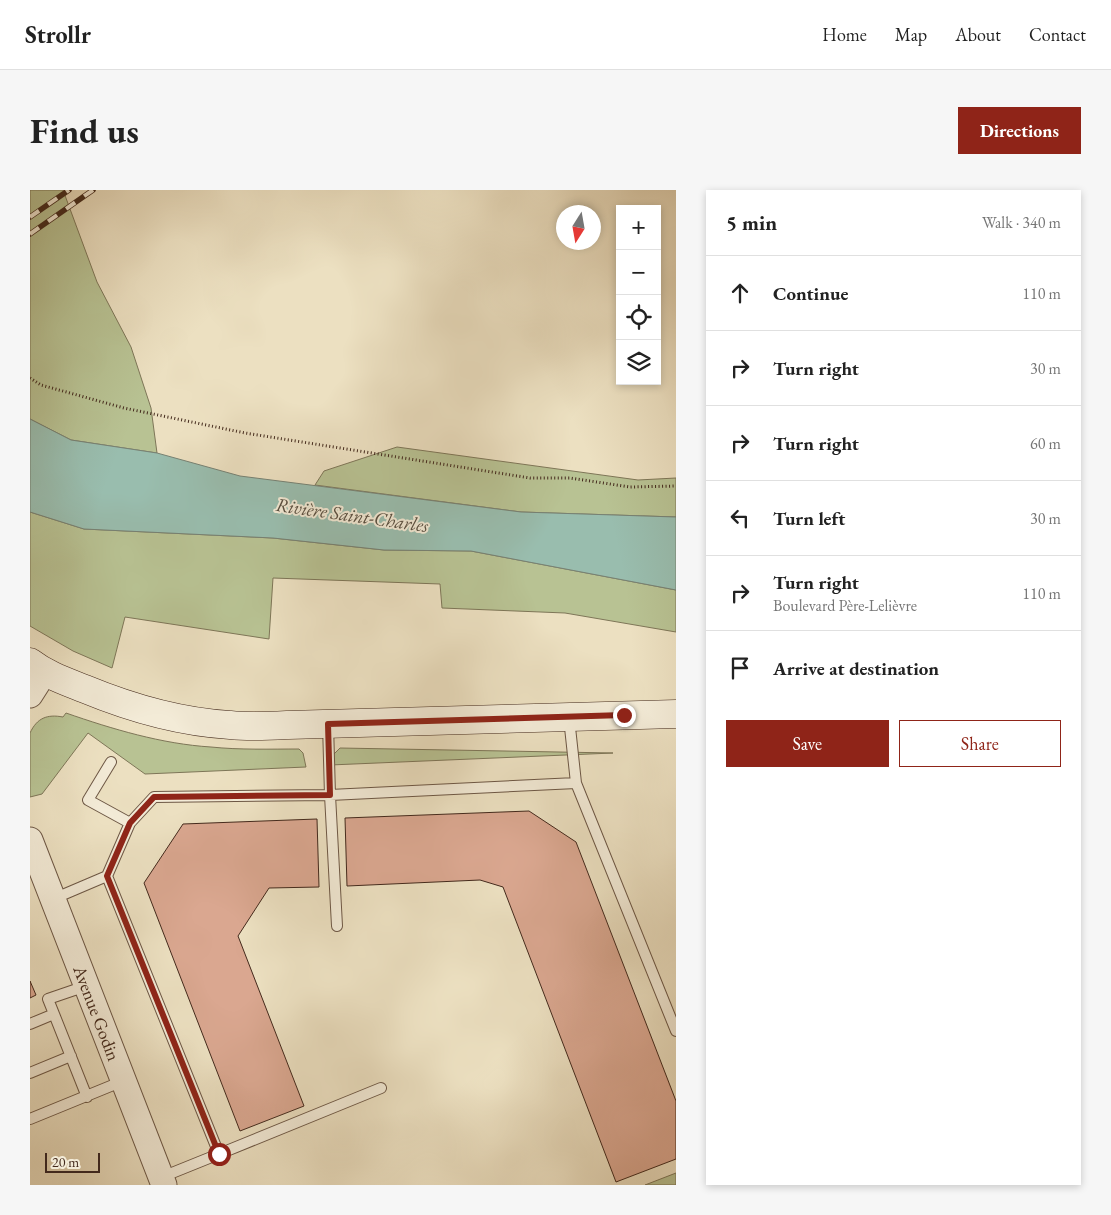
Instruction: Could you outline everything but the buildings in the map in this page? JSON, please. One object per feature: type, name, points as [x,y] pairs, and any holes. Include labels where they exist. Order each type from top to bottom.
[{"type":"main road","points":[[35,677],[118,702],[188,720],[243,726],[676,714]]},
{"type":"street","name":"Avenue Godin","points":[[30,840],[162,1181]]},
{"type":"lane","points":[[569,717],[576,783],[676,1031]]},
{"type":"lane","points":[[328,724],[337,926]]},
{"type":"lane","points":[[110,762],[88,800],[130,823]]},
{"type":"lane","points":[[53,899],[107,876],[130,823],[154,797],[330,795],[576,783]]},
{"type":"lane","points":[[107,876],[219,1154]]},
{"type":"lane","points":[[87,986],[48,999],[88,1097]]},
{"type":"lane","points":[[30,1024],[54,1014]]},
{"type":"lane","points":[[30,1073],[71,1056]]},
{"type":"lane","points":[[30,1119],[123,1082]]},
{"type":"lane","points":[[162,1181],[219,1154],[380,1088]]},
{"type":"path","points":[[30,378],[40,384],[124,408],[244,433],[530,478],[570,478],[630,487],[676,486]]},
{"type":"shaded area","points":[[30,190],[63,190],[97,282],[131,347],[151,408],[157,453],[71,440],[30,419]]},
{"type":"shaded area","points":[[397,447],[638,480],[676,478],[676,517],[521,512],[315,485],[324,471]]},
{"type":"shaded area","points":[[30,512],[84,529],[273,538],[384,550],[471,551],[676,590],[676,632],[565,613],[442,608],[440,584],[273,578],[269,639],[125,617],[112,668],[73,651],[30,626]]},
{"type":"shaded area","points":[[66,713],[119,730],[174,743],[233,749],[299,749],[303,753],[306,767],[145,774],[88,733],[42,794],[30,797],[30,733],[43,718],[52,716],[63,717]]},
{"type":"shaded area","points":[[340,748],[613,753],[330,765],[332,756]]},
{"type":"shaded area","points":[[676,1173],[676,1185],[645,1185]]},
{"type":"water","name":"Rivière Saint-Charles","points":[[30,419],[71,440],[157,453],[240,476],[521,512],[676,517],[676,590],[471,551],[384,550],[273,538],[84,529],[30,512]]},
{"type":"railway","points":[[30,217],[69,190]]},
{"type":"railway","points":[[30,234],[93,190]]},
{"type":"route","points":[[219,1154],[107,876],[130,823],[154,797],[330,795],[328,724],[624,715]]}]
